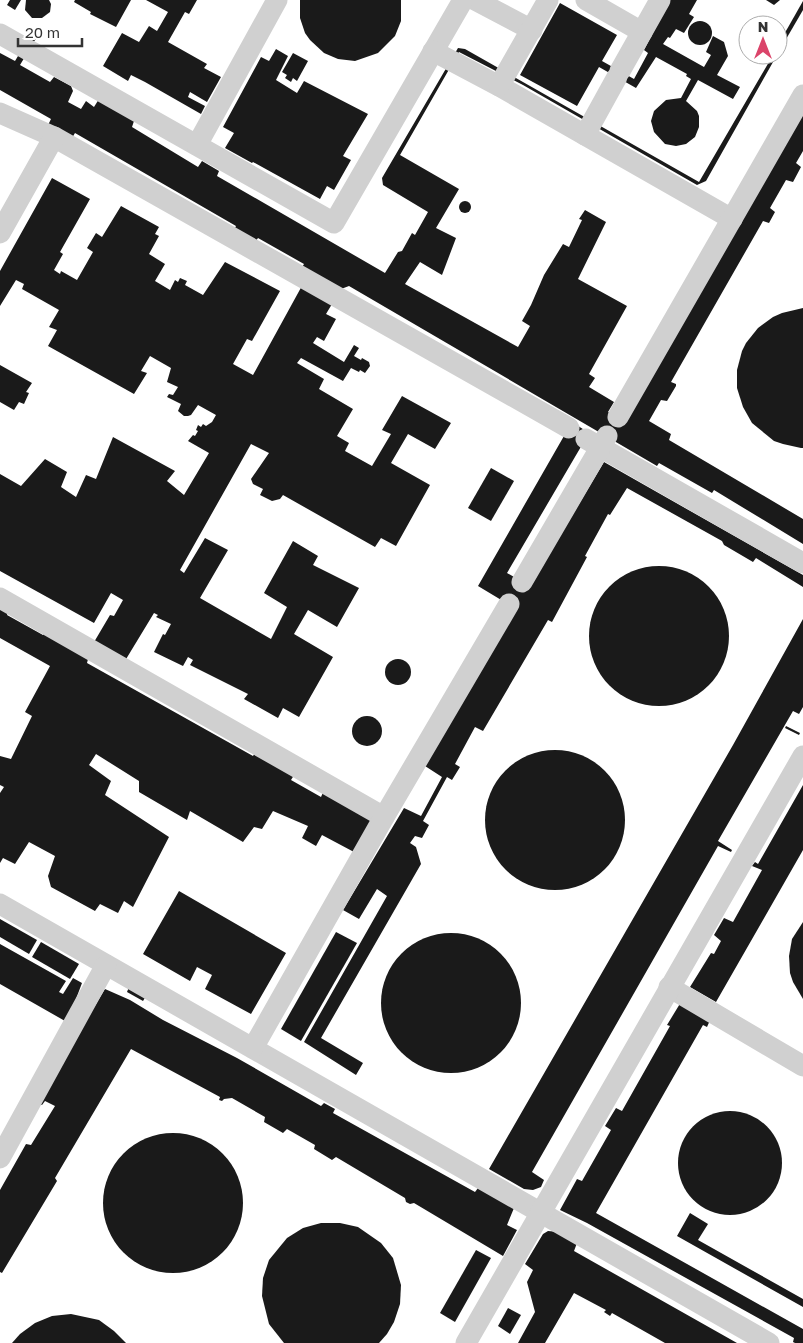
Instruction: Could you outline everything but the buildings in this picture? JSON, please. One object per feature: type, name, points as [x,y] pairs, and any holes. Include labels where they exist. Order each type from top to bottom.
[{"type":"lane","points":[[196,145],[277,0]]},
{"type":"lane","points":[[0,34],[334,224],[463,0]]},
{"type":"lane","points":[[475,0],[532,30]]},
{"type":"lane","points":[[499,86],[548,0]]},
{"type":"lane","points":[[586,0],[642,32]]},
{"type":"lane","points":[[585,135],[660,0]]},
{"type":"lane","points":[[433,51],[499,86],[732,219]]},
{"type":"lane","points":[[618,418],[803,95]]},
{"type":"lane","points":[[0,113],[54,137],[590,438],[803,563]]},
{"type":"lane","points":[[0,232],[54,137]]},
{"type":"lane","points":[[522,582],[590,438]]},
{"type":"lane","points":[[0,598],[384,817]]},
{"type":"lane","points":[[253,1048],[384,817],[509,604]]},
{"type":"lane","points":[[466,1343],[803,756]]},
{"type":"lane","points":[[0,904],[769,1343]]},
{"type":"lane","points":[[0,1158],[106,965]]},
{"type":"lane","points":[[670,987],[803,1066]]}]
